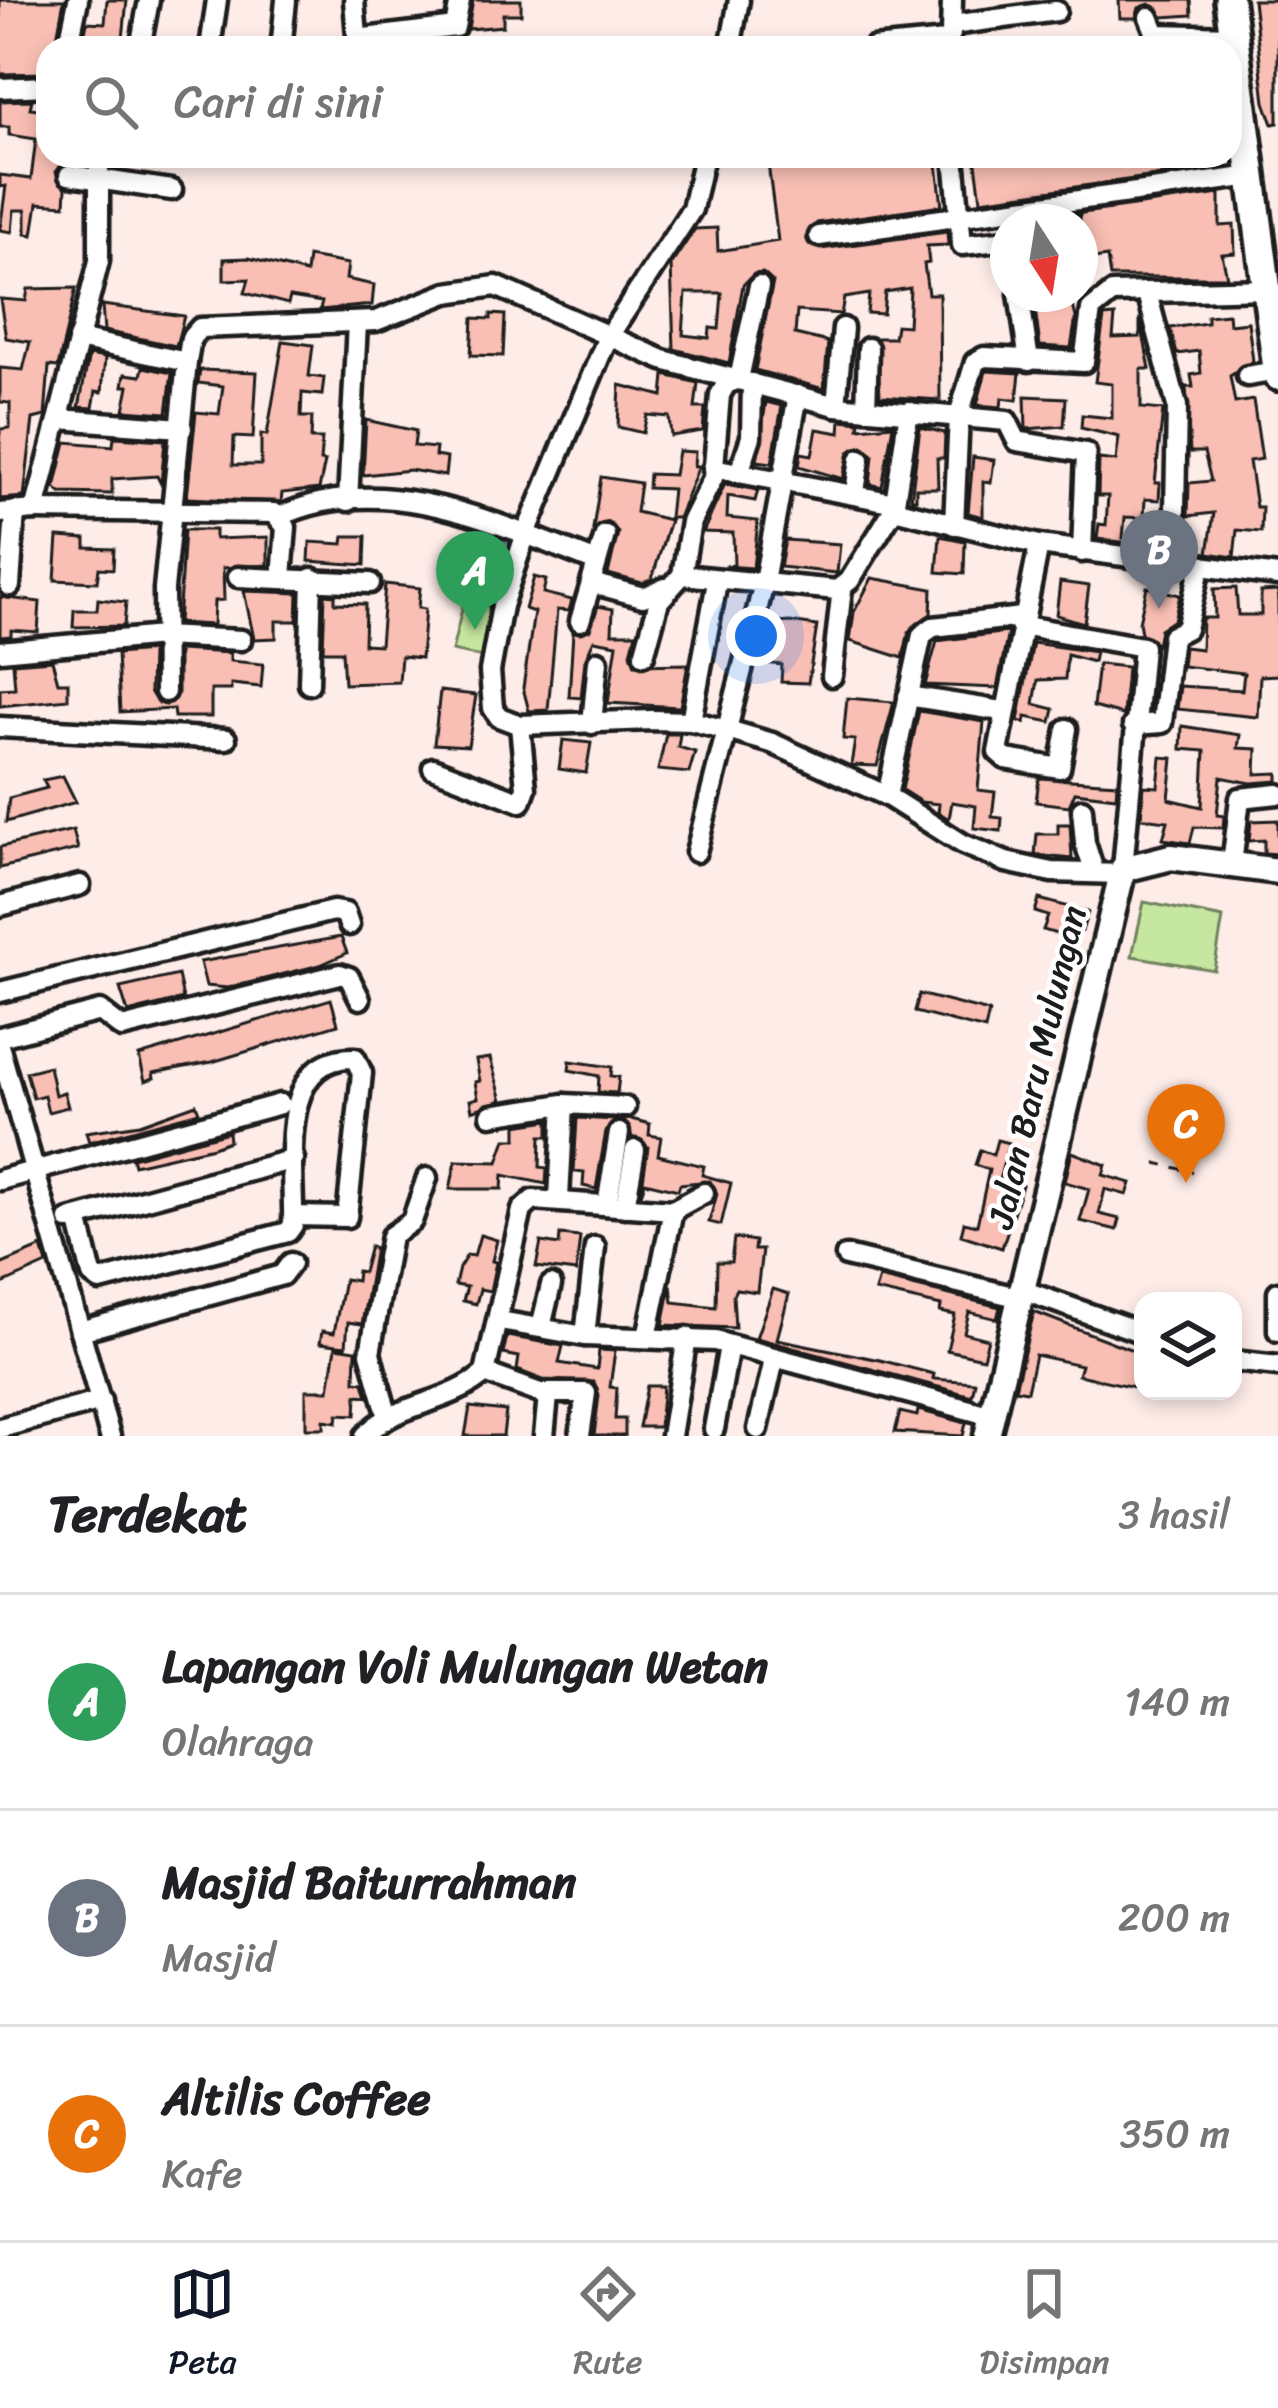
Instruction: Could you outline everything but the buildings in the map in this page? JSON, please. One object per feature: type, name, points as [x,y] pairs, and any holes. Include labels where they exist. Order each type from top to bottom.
[{"type":"highway","points":[[1229,0],[1233,36]]},
{"type":"highway","points":[[1247,0],[1256,139],[1252,176],[1278,373]]},
{"type":"highway","points":[[1242,76],[1278,256]]},
{"type":"main road","name":"Jalan Baru Mulungan","points":[[990,1426],[1122,871],[1156,857],[1278,871]]},
{"type":"street","points":[[70,36],[78,0]]},
{"type":"street","points":[[142,36],[149,0]]},
{"type":"street","points":[[212,36],[218,0]]},
{"type":"street","points":[[282,36],[286,0]]},
{"type":"street","points":[[354,0],[357,36]]},
{"type":"street","points":[[404,36],[455,27],[460,0]]},
{"type":"street","points":[[732,36],[739,0]]},
{"type":"street","points":[[948,36],[952,0]]},
{"type":"street","points":[[952,36],[1001,9],[1056,11]]},
{"type":"street","points":[[1149,17],[1156,34],[1233,36]]},
{"type":"street","points":[[0,88],[36,86]]},
{"type":"street","points":[[35,510],[99,262],[97,168]]},
{"type":"street","points":[[701,168],[692,209],[607,339],[526,536],[502,606],[489,687],[499,717],[520,725],[691,722],[731,731],[791,751],[887,796],[963,844],[1006,862],[1052,872],[1122,871],[1141,644],[1021,621],[928,629],[887,796]]},
{"type":"street","points":[[955,168],[962,245],[990,241]]},
{"type":"street","points":[[69,175],[172,190]]},
{"type":"street","points":[[819,236],[1252,176]]},
{"type":"street","points":[[165,692],[162,636],[187,362],[191,338],[200,328],[357,322],[488,286],[510,290],[607,339],[746,381],[836,406],[1007,421],[1023,443],[1086,453],[1082,551]]},
{"type":"street","points":[[740,470],[752,437],[746,381],[759,286]]},
{"type":"street","points":[[955,525],[959,415],[975,362],[984,357],[1084,362],[1095,304],[1112,293],[1267,289]]},
{"type":"street","points":[[1147,293],[1177,406],[1174,562]]},
{"type":"street","points":[[1021,312],[1028,361]]},
{"type":"street","points":[[348,501],[357,322]]},
{"type":"street","points":[[836,406],[842,328]]},
{"type":"street","points":[[78,339],[187,362]]},
{"type":"street","points":[[866,409],[868,348]]},
{"type":"street","points":[[1247,376],[1278,373]]},
{"type":"street","points":[[591,583],[643,597],[682,575],[691,522],[713,468],[720,395],[726,384],[746,381]]},
{"type":"street","points":[[696,851],[731,731],[764,587],[798,395]]},
{"type":"street","points":[[832,676],[842,588],[895,506],[909,411]]},
{"type":"street","points":[[59,419],[182,428]]},
{"type":"street","points":[[856,492],[860,459]]},
{"type":"street","points":[[713,468],[856,492],[955,525],[1039,545],[1278,576]]},
{"type":"street","points":[[10,586],[7,512],[35,510],[281,516],[303,506],[348,501],[449,507],[597,562]]},
{"type":"street","points":[[281,516],[286,526],[282,577]]},
{"type":"street","points":[[580,620],[605,535]]},
{"type":"street","points":[[1039,545],[997,748],[1006,759],[1060,768],[1067,729]]},
{"type":"street","points":[[1133,725],[1162,723],[1172,636],[1186,629],[1201,564]]},
{"type":"street","points":[[682,575],[764,587],[842,588]]},
{"type":"street","points":[[238,577],[370,583]]},
{"type":"street","points":[[308,684],[312,578]]},
{"type":"street","points":[[691,722],[717,582]]},
{"type":"street","points":[[644,655],[665,588]]},
{"type":"street","points":[[0,651],[162,636],[241,640]]},
{"type":"street","points":[[592,724],[598,662]]},
{"type":"street","points":[[908,696],[1003,711]]},
{"type":"street","points":[[433,768],[521,802],[526,788],[520,725]]},
{"type":"street","points":[[0,727],[226,739]]},
{"type":"street","points":[[1232,865],[1240,798],[1278,794]]},
{"type":"street","points":[[1082,809],[1094,871]]},
{"type":"street","points":[[0,906],[80,885]]},
{"type":"street","points":[[0,992],[333,911],[345,914],[350,925]]},
{"type":"street","points":[[0,1037],[100,1011],[122,1028],[340,974],[349,977],[360,999]]},
{"type":"street","points":[[0,1049],[110,1436]]},
{"type":"street","points":[[78,1218],[92,1275],[100,1281],[280,1235],[293,1225],[300,1089],[321,1065],[355,1058],[362,1072],[347,1217],[294,1216]]},
{"type":"street","points":[[0,1180],[280,1104]]},
{"type":"street","points":[[491,1115],[564,1104],[625,1107]]},
{"type":"street","points":[[559,1198],[564,1104]]},
{"type":"street","points":[[616,1206],[619,1133]]},
{"type":"street","points":[[616,1206],[635,1150]]},
{"type":"street","points":[[53,1225],[294,1159]]},
{"type":"street","points":[[388,1417],[371,1364],[371,1345],[391,1236],[412,1221],[427,1178]]},
{"type":"street","points":[[365,1436],[388,1417],[454,1395],[485,1372],[522,1210],[533,1200],[559,1198],[673,1210],[704,1192]]},
{"type":"street","points":[[647,1337],[673,1210]]},
{"type":"street","points":[[585,1336],[595,1247]]},
{"type":"street","points":[[846,1256],[1021,1294],[1134,1330]]},
{"type":"street","points":[[80,1331],[282,1275],[291,1263]]},
{"type":"street","points":[[541,1327],[550,1285]]},
{"type":"street","points":[[1278,1292],[1278,1331]]},
{"type":"street","points":[[500,1321],[585,1336],[687,1337],[990,1426]]},
{"type":"street","points":[[671,1436],[687,1337]]},
{"type":"street","points":[[714,1429],[729,1346]]},
{"type":"street","points":[[758,1429],[774,1360]]},
{"type":"street","points":[[1242,1362],[1278,1366]]},
{"type":"street","points":[[485,1372],[544,1393],[586,1393],[580,1436]]},
{"type":"street","points":[[544,1393],[549,1403],[544,1436]]},
{"type":"street","points":[[0,1428],[101,1401]]},
{"type":"path","points":[[1156,1163],[1192,1172]]},
{"type":"green space","points":[[464,601],[498,608],[486,658],[452,651]]},
{"type":"green space","points":[[1144,902],[1223,918],[1214,970],[1132,956]]},
{"type":"water","points":[[483,534],[514,546],[501,591],[466,588]]},
{"type":"place","name":"Masjid Baiturrahman","points":[[1159,609]]},
{"type":"place","name":"Lapangan Voli Mulungan Wetan","points":[[475,630]]},
{"type":"place","name":"Altilis Coffee","points":[[1186,1183]]}]
